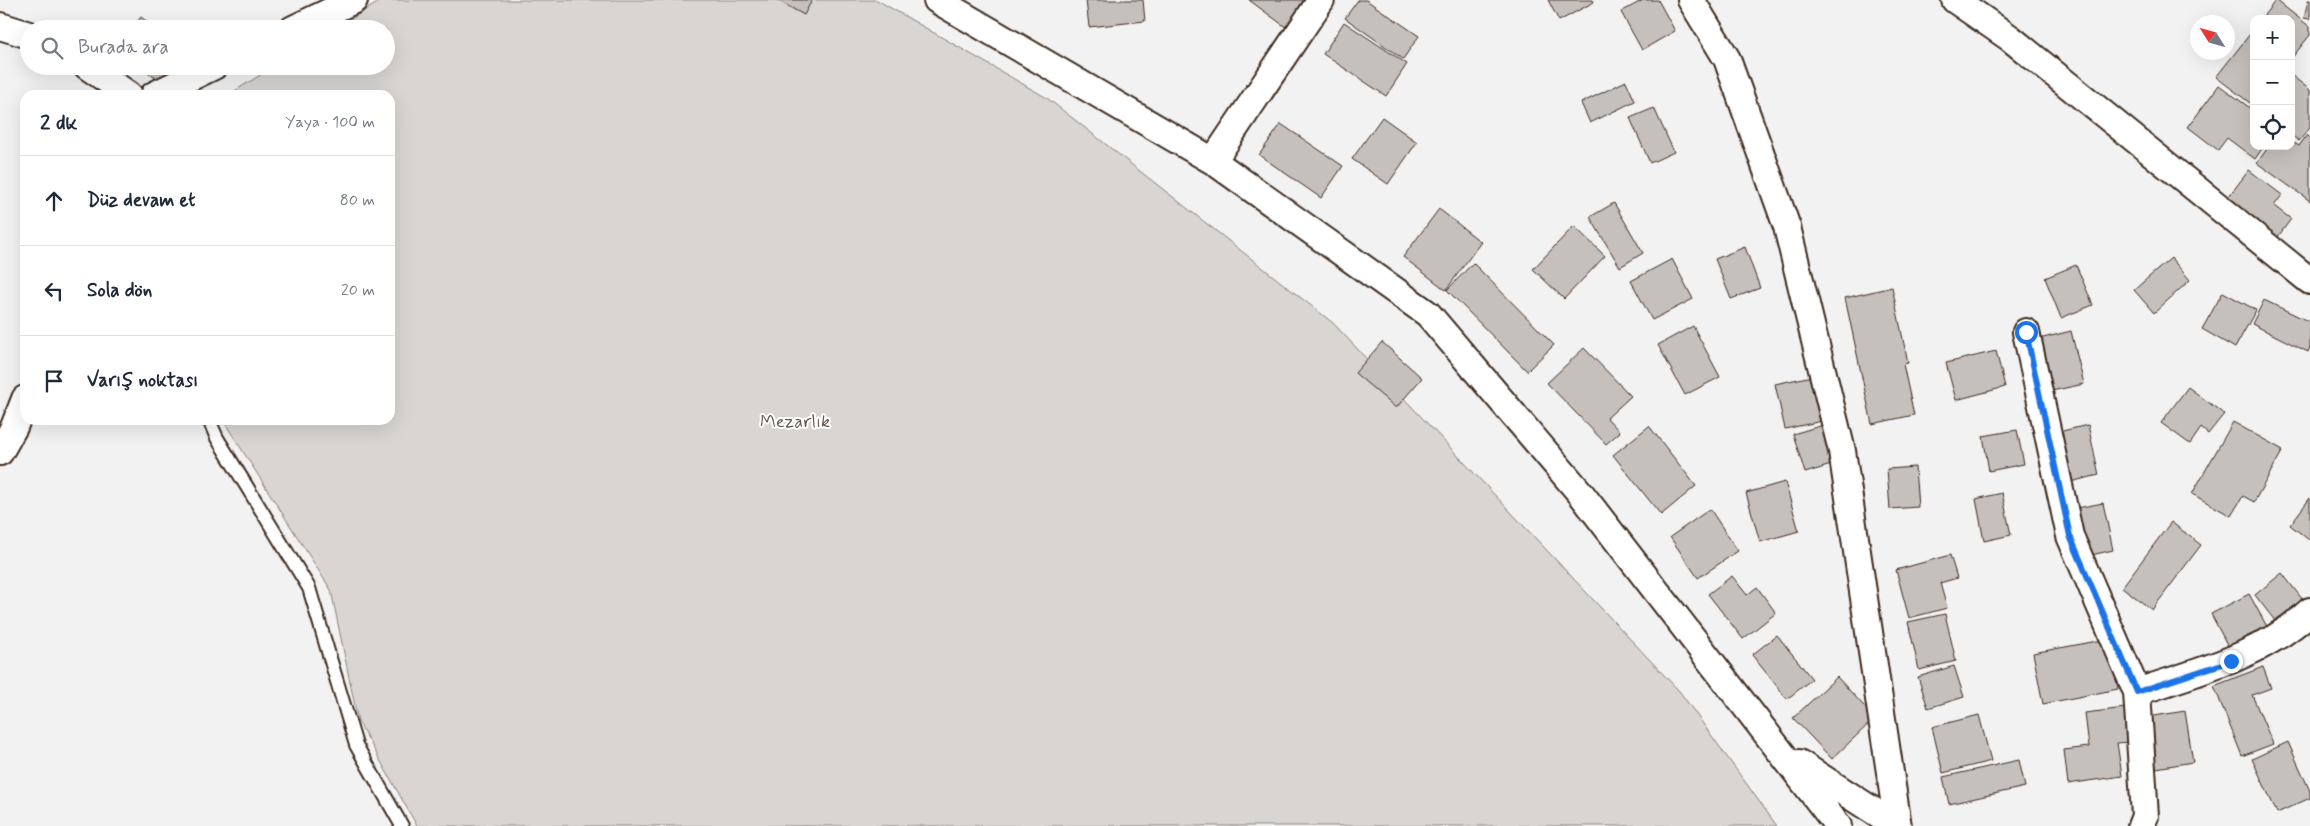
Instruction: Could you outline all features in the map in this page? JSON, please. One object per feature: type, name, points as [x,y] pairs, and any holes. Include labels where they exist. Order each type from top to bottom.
[{"type":"street","points":[[312,20],[354,0]]},
{"type":"street","points":[[937,0],[1213,161],[1428,314],[1582,495],[1838,826]]},
{"type":"street","points":[[1213,161],[1321,0]]},
{"type":"street","points":[[1691,0],[1727,59],[1789,237],[1842,451],[1898,826]]},
{"type":"street","points":[[1955,0],[2010,38],[2310,281]]},
{"type":"street","points":[[0,26],[20,32]]},
{"type":"street","points":[[100,75],[122,90]]},
{"type":"street","points":[[164,90],[195,75]]},
{"type":"street","points":[[2026,332],[2070,536],[2137,692],[2145,816],[2141,826]]},
{"type":"street","points":[[0,452],[7,431],[20,408]]},
{"type":"street","points":[[2137,692],[2231,661],[2294,627],[2310,611]]},
{"type":"street","points":[[1782,752],[1898,826]]},
{"type":"lane","points":[[211,425],[217,438],[309,588],[356,745],[402,826]]},
{"type":"green space","name":"Mezarlık","points":[[382,0],[877,0],[1047,98],[1333,323],[1680,692],[1777,826],[417,826],[358,721],[331,590],[226,425],[395,425],[395,90],[236,90],[260,75],[395,75],[395,20],[350,20]]},
{"type":"building","points":[[777,0],[812,0],[804,15]]},
{"type":"building","points":[[1086,0],[1143,0],[1145,21],[1089,27]]},
{"type":"building","points":[[1249,0],[1314,0],[1291,31]]},
{"type":"building","points":[[1358,0],[1366,0],[1419,36],[1403,59],[1345,18]]},
{"type":"building","points":[[1548,0],[1593,0],[1594,2],[1559,21]]},
{"type":"building","points":[[1643,0],[1658,0],[1675,31],[1642,50],[1621,12]]},
{"type":"building","points":[[2276,0],[2295,15],[2264,15]]},
{"type":"building","points":[[2308,0],[2310,0],[2310,19],[2304,18]]},
{"type":"building","points":[[2295,15],[2310,27],[2310,35],[2295,54]]},
{"type":"building","points":[[1344,22],[1407,64],[1386,96],[1323,54]]},
{"type":"building","points":[[2250,34],[2250,103],[2216,77],[2229,60],[2235,60],[2235,53]]},
{"type":"building","points":[[151,75],[172,75],[164,85]]},
{"type":"building","points":[[2295,78],[2310,90],[2310,128],[2299,141],[2295,138]]},
{"type":"building","points":[[1626,81],[1635,101],[1590,123],[1581,103]]},
{"type":"building","points":[[2219,85],[2250,108],[2250,150],[2261,150],[2255,159],[2227,138],[2218,150],[2188,127]]},
{"type":"building","points":[[1654,108],[1674,152],[1650,163],[1630,118]]},
{"type":"building","points":[[1382,117],[1417,142],[1388,184],[1352,159]]},
{"type":"building","points":[[1281,124],[1343,166],[1321,198],[1259,155]]},
{"type":"building","points":[[2307,135],[2310,138],[2310,201],[2257,163],[2266,150],[2295,150],[2295,144],[2299,146]]},
{"type":"building","points":[[2249,170],[2282,195],[2274,206],[2291,219],[2277,238],[2226,200]]},
{"type":"building","points":[[1614,203],[1643,253],[1620,267],[1590,217]]},
{"type":"building","points":[[1439,209],[1481,242],[1446,290],[1403,257]]},
{"type":"building","points":[[1574,226],[1605,256],[1564,299],[1533,269]]},
{"type":"building","points":[[1745,247],[1760,288],[1731,299],[1715,259]]},
{"type":"building","points":[[2171,258],[2190,280],[2154,313],[2134,290]]},
{"type":"building","points":[[1672,259],[1693,299],[1652,320],[1631,281]]},
{"type":"building","points":[[1473,263],[1554,345],[1527,371],[1447,290]]},
{"type":"building","points":[[2076,265],[2093,305],[2061,318],[2045,278]]},
{"type":"building","points":[[1892,287],[1908,363],[1903,364],[1914,415],[1872,424],[1845,298]]},
{"type":"building","points":[[2223,292],[2256,310],[2235,348],[2202,329]]},
{"type":"building","points":[[2264,300],[2310,322],[2310,347],[2308,352],[2252,324]]},
{"type":"building","points":[[1693,326],[1720,377],[1685,395],[1658,345]]},
{"type":"building","points":[[2071,331],[2084,384],[2047,392],[2035,340]]},
{"type":"building","points":[[1382,342],[1422,378],[1396,408],[1355,373]]},
{"type":"building","points":[[1584,348],[1631,396],[1607,418],[1620,432],[1606,444],[1547,383]]},
{"type":"building","points":[[1996,351],[2005,387],[1956,400],[1946,363]]},
{"type":"building","points":[[1812,376],[1822,421],[1785,429],[1775,384]]},
{"type":"building","points":[[2188,387],[2224,414],[2208,434],[2201,428],[2190,444],[2161,423]]},
{"type":"building","points":[[2233,422],[2283,450],[2254,502],[2243,496],[2231,516],[2192,494]]},
{"type":"building","points":[[1830,423],[1841,462],[1805,473],[1793,434]]},
{"type":"building","points":[[2088,425],[2099,475],[2070,482],[2058,432]]},
{"type":"building","points":[[1649,426],[1696,486],[1661,515],[1613,455]]},
{"type":"building","points":[[2017,430],[2024,464],[1989,471],[1983,436]]},
{"type":"building","points":[[1915,467],[1918,507],[1890,509],[1887,469]]},
{"type":"building","points":[[1785,482],[1799,531],[1760,542],[1746,493]]},
{"type":"building","points":[[2002,493],[2011,535],[1984,541],[1976,499]]},
{"type":"building","points":[[2310,498],[2310,538],[2309,540],[2290,525]]},
{"type":"building","points":[[2103,503],[2113,550],[2087,556],[2077,508]]},
{"type":"building","points":[[1710,509],[1738,551],[1698,578],[1670,537]]},
{"type":"building","points":[[2171,522],[2201,545],[2152,610],[2122,587]]},
{"type":"building","points":[[1950,555],[1957,578],[1940,583],[1947,608],[1909,618],[1896,570]]},
{"type":"building","points":[[2282,573],[2306,604],[2279,626],[2255,595]]},
{"type":"building","points":[[1732,576],[1747,595],[1757,587],[1776,613],[1743,639],[1708,594]]},
{"type":"building","points":[[2249,594],[2270,632],[2231,652],[2211,614]]},
{"type":"building","points":[[1945,614],[1956,661],[1919,670],[1908,622]]},
{"type":"building","points":[[1777,635],[1812,679],[1787,699],[1752,655]]},
{"type":"building","points":[[2108,639],[2118,689],[2043,704],[2033,653]]},
{"type":"building","points":[[1954,666],[1964,697],[1928,708],[1918,677]]},
{"type":"building","points":[[2263,667],[2271,688],[2252,695],[2273,744],[2242,756],[2214,686]]},
{"type":"building","points":[[1837,677],[1875,718],[1832,759],[1793,718]]},
{"type":"building","points":[[2125,708],[2129,742],[2117,743],[2122,776],[2068,784],[2064,750],[2089,747],[2085,713]]},
{"type":"building","points":[[2185,711],[2193,762],[2150,769],[2142,718]]},
{"type":"building","points":[[1979,715],[1991,761],[1943,773],[1932,727]]},
{"type":"building","points":[[2288,742],[2310,791],[2310,798],[2277,813],[2252,759]]},
{"type":"building","points":[[2019,760],[2025,787],[1949,804],[1943,777]]},
{"type":"route","points":[[2026,332],[2070,536],[2137,692],[2231,661]]}]
